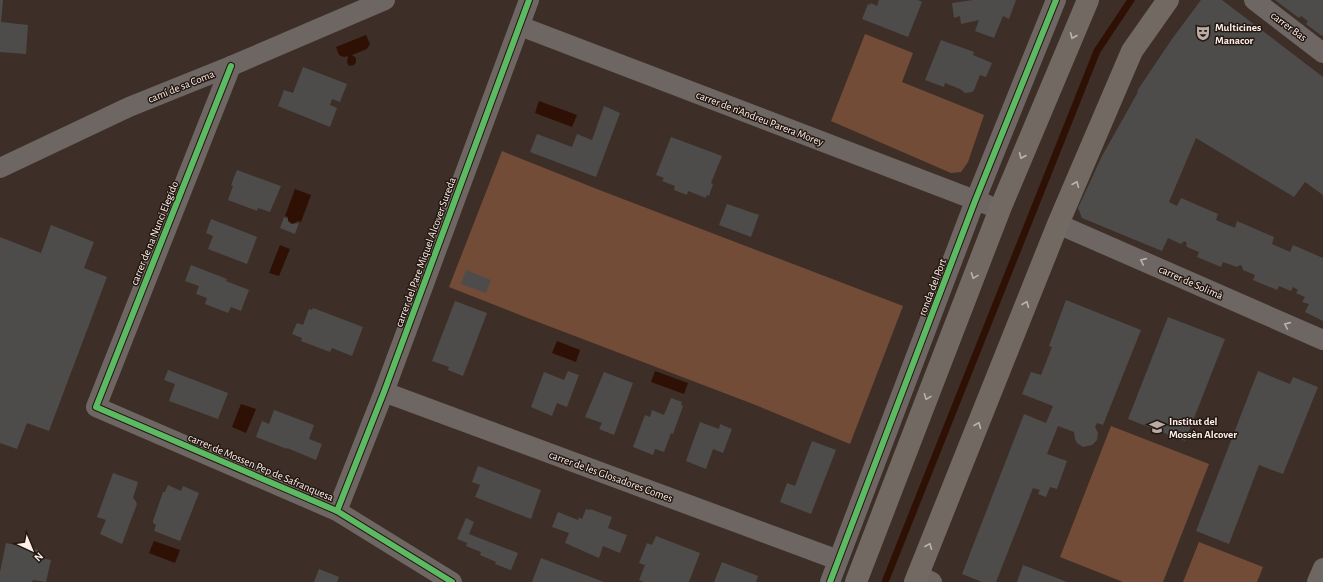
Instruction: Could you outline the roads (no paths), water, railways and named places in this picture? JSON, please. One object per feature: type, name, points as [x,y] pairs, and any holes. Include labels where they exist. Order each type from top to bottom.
[{"type":"main road","points":[[856,582],[1000,209],[1088,0]]},
{"type":"main road","points":[[922,580],[1058,224],[1132,51],[1168,0]]},
{"type":"street","name":"camí de sa Coma","points":[[0,168],[129,107],[231,66],[386,0]]},
{"type":"street","name":"carrer del Pare Miquel Alcover Sureda","points":[[338,510],[384,392],[529,0]]},
{"type":"street","name":"ronda del Port","points":[[830,582],[975,201],[1056,0]]},
{"type":"street","name":"carrer Bas","points":[[1254,0],[1323,53]]},
{"type":"street","name":"carrer de n'Andreu Parera Morey","points":[[520,26],[975,201],[1000,209]]},
{"type":"street","name":"carrer de na Nunci Elegido","points":[[96,407],[231,66]]},
{"type":"street","name":"carrer de Solimà","points":[[1058,224],[1323,340]]},
{"type":"street","name":"carrer de les Glosadores Comes","points":[[384,392],[838,560]]},
{"type":"street","name":"carrer de Mossen Pep de Safranquesa","points":[[96,407],[338,510],[452,582]]},
{"type":"street","points":[[1317,582],[1323,568]]},
{"type":"waterway","points":[[885,582],[1097,51],[1131,0]]},
{"type":"place","name":"Multicines Manacor","points":[[1203,33]]},
{"type":"place","name":"Institut del Mossèn Alcover","points":[[1157,427]]}]
